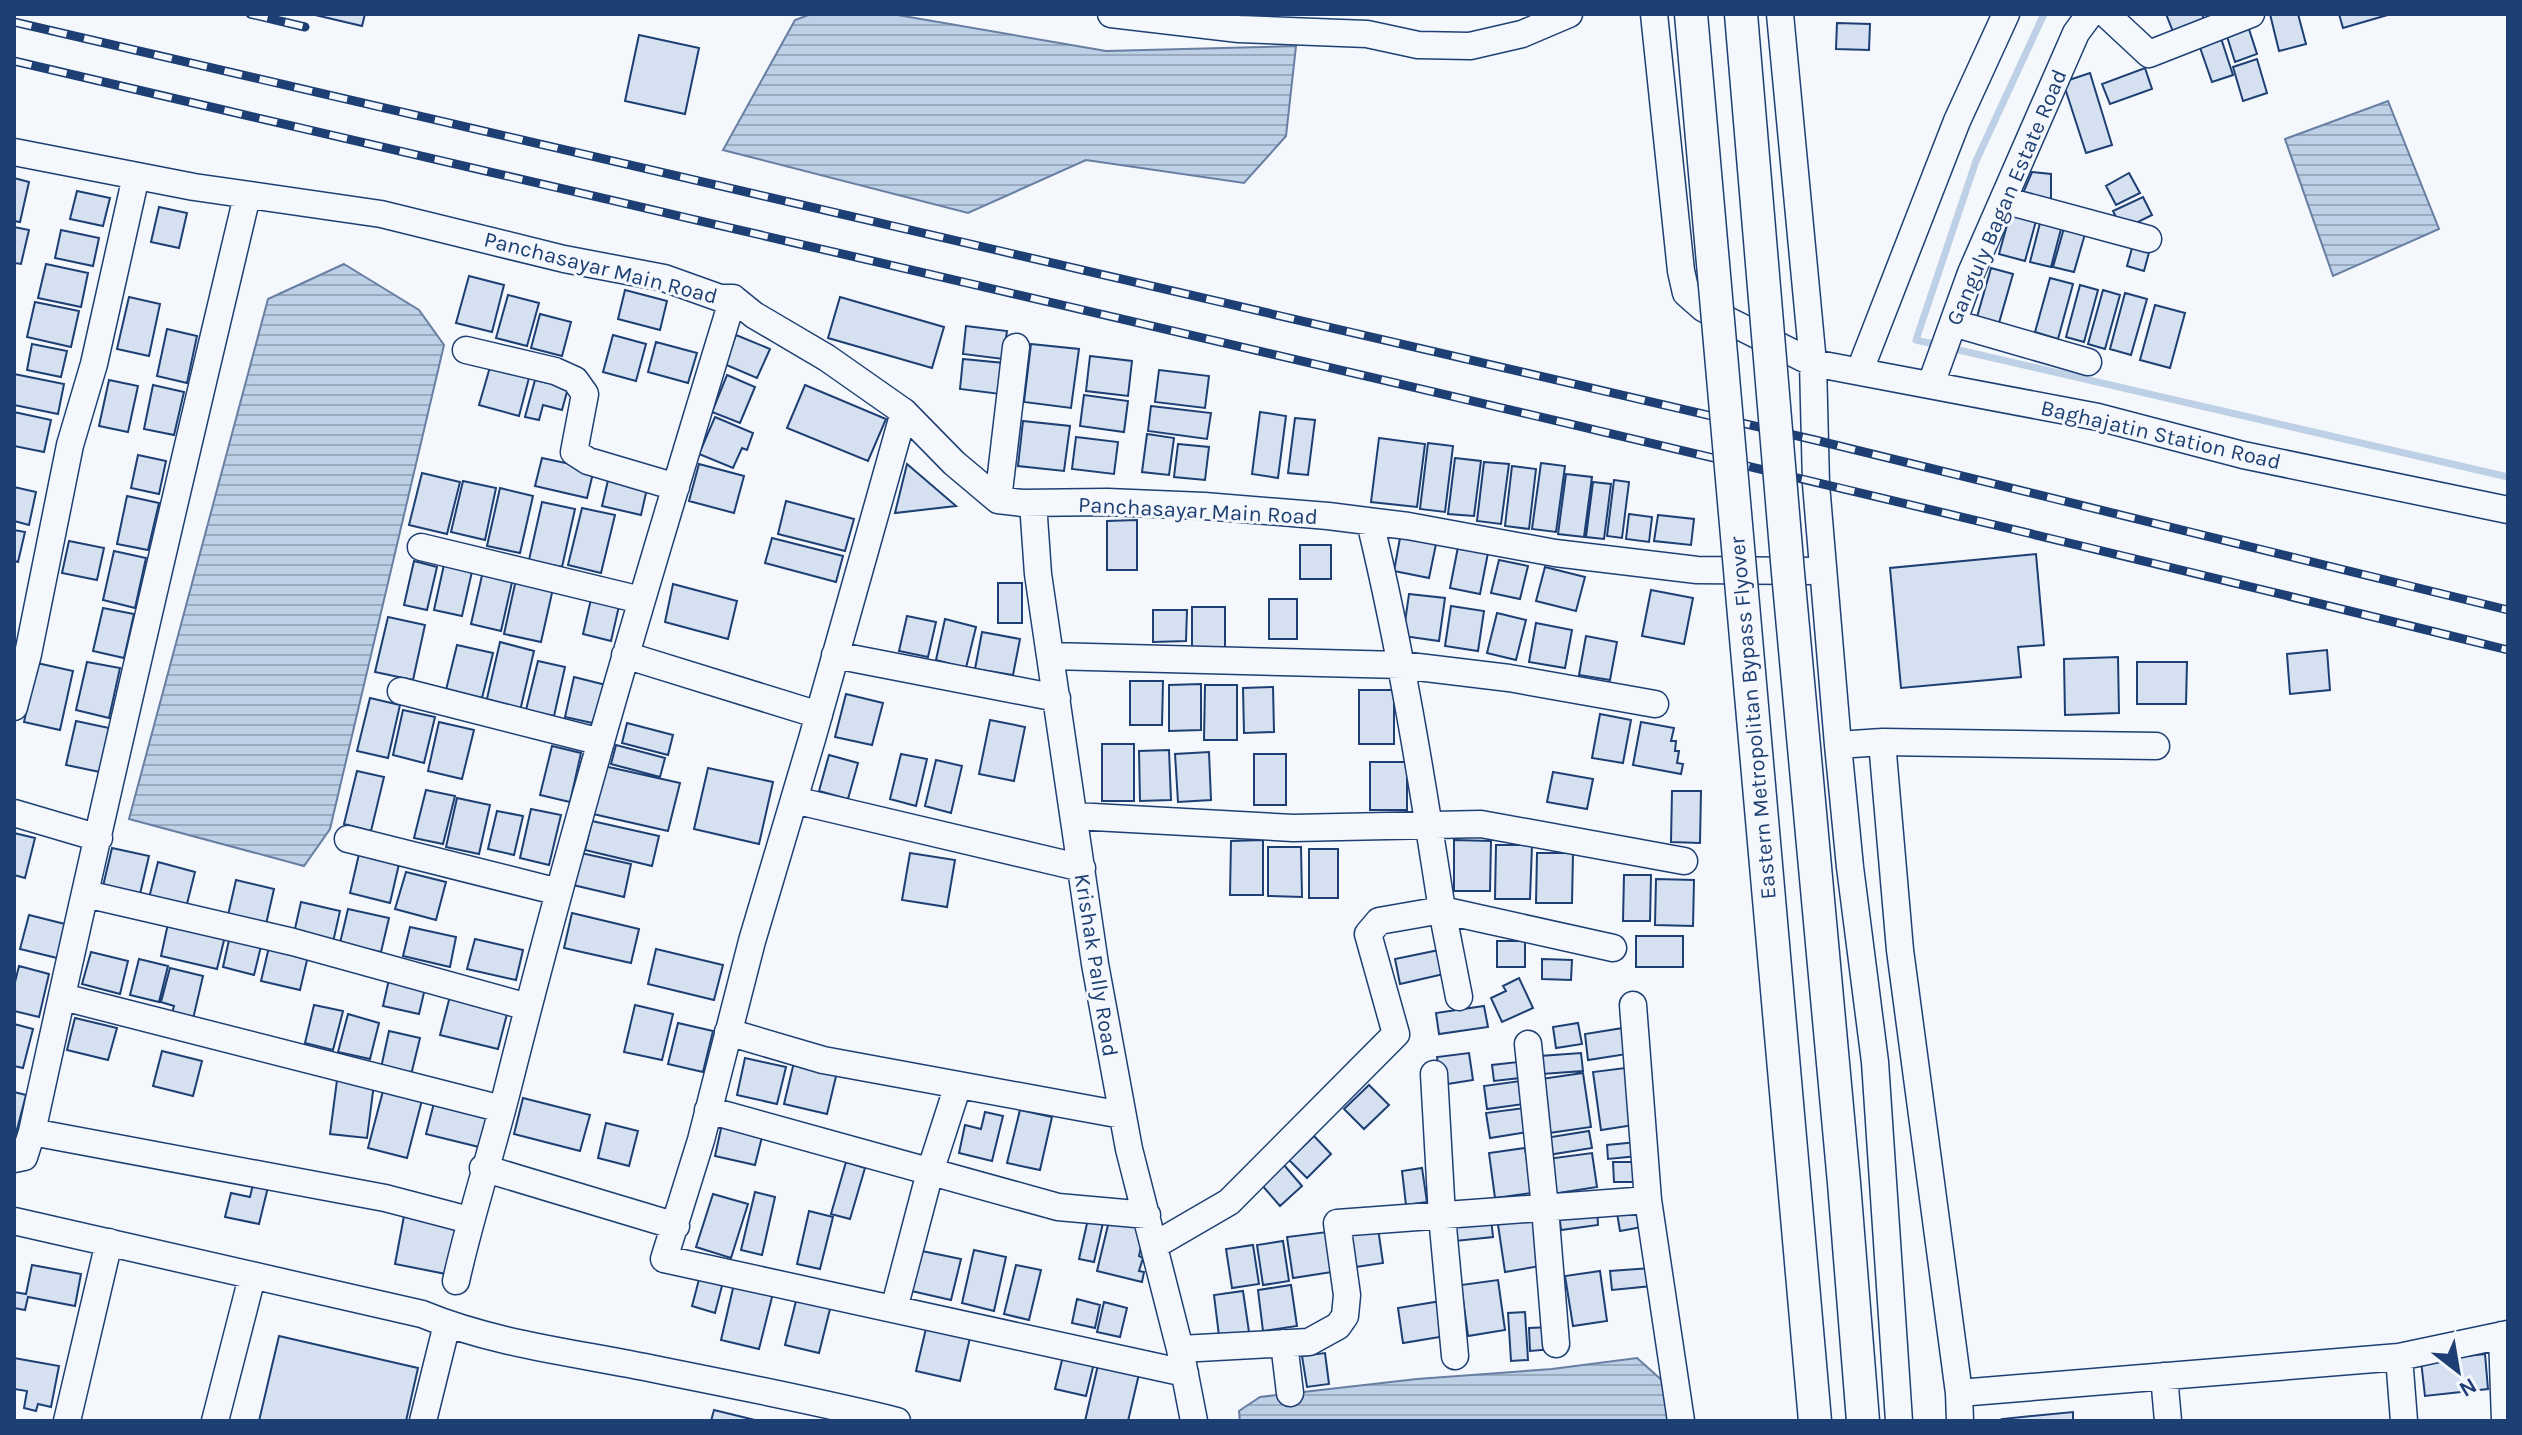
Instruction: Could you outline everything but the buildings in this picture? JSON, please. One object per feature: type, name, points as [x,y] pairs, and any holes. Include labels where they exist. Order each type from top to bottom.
[{"type":"main road","name":"Eastern Metropolitan Bypass Flyover","points":[[1691,14],[1815,1421]]},
{"type":"main road","points":[[1741,14],[1863,1421]]},
{"type":"street","points":[[1111,14],[1239,29],[1364,24],[1418,45],[1470,46],[1522,34],[1569,14]]},
{"type":"street","name":"Baghajatin Station Road","points":[[1654,14],[1681,271],[1686,293],[1703,308],[1813,363],[2098,417],[2243,455],[2508,510]]},
{"type":"street","points":[[1780,14],[1813,363],[1816,484],[1838,745],[1875,1062],[1899,1421]]},
{"type":"street","points":[[1860,370],[1957,121],[2006,14]]},
{"type":"street","name":"Ganguly Bagan Estate Road","points":[[1931,384],[1971,273],[2076,33],[2090,14]]},
{"type":"street","points":[[2106,14],[2149,54],[2251,14]]},
{"type":"street","name":"Panchasayar Main Road","points":[[14,152],[247,196],[381,214],[564,259],[664,278],[720,298],[733,298],[754,315],[827,358],[904,412],[954,463],[998,500],[1204,506],[1370,522],[1555,553],[1697,570],[1823,571]]},
{"type":"street","points":[[14,707],[28,654],[70,445],[94,364],[136,176]]},
{"type":"street","points":[[14,1159],[24,1157],[32,1132],[133,673],[247,196]]},
{"type":"street","points":[[2003,200],[2148,239]]},
{"type":"street","points":[[456,1281],[483,1168],[502,1109],[625,655],[733,298]]},
{"type":"street","points":[[1947,339],[2088,362]]},
{"type":"street","points":[[998,500],[1016,347]]},
{"type":"street","points":[[466,350],[555,371],[575,380],[585,394],[574,452],[588,461],[676,487]]},
{"type":"street","points":[[904,412],[752,941],[676,1226],[664,1259],[894,1309],[1182,1361],[1284,1343],[1309,1342],[1338,1326],[1345,1316],[1347,1295],[1337,1223],[1648,1200]]},
{"type":"street","name":"Krishak Pally Road","points":[[1033,503],[1038,574],[1095,964],[1122,1115],[1194,1421]]},
{"type":"street","points":[[1370,522],[1401,665],[1459,997]]},
{"type":"street","points":[[421,547],[641,600]]},
{"type":"street","points":[[625,655],[819,715]]},
{"type":"street","points":[[835,655],[1057,698]]},
{"type":"street","points":[[1050,656],[1401,665],[1509,678],[1655,704]]},
{"type":"street","points":[[401,691],[601,742]]},
{"type":"street","points":[[1838,745],[1882,742],[2156,746]]},
{"type":"street","points":[[1882,742],[1900,950],[1959,1393],[1960,1421]]},
{"type":"street","points":[[794,800],[1082,868]]},
{"type":"street","points":[[14,813],[99,838]]},
{"type":"street","points":[[1075,816],[1293,828],[1481,824],[1684,861]]},
{"type":"street","points":[[348,839],[559,892]]},
{"type":"street","points":[[86,894],[293,942],[528,1007]]},
{"type":"street","points":[[1155,1245],[1229,1202],[1396,1034],[1368,934],[1379,921],[1442,910],[1613,948]]},
{"type":"street","points":[[63,997],[502,1109]]},
{"type":"street","points":[[1633,1005],[1648,1200],[1681,1421]]},
{"type":"street","points":[[728,1032],[823,1060],[1122,1115]]},
{"type":"street","points":[[1528,1044],[1556,1344]]},
{"type":"street","points":[[1434,1074],[1442,1216],[1455,1356]]},
{"type":"street","points":[[894,1309],[930,1172],[958,1085]]},
{"type":"street","points":[[708,1110],[1058,1207],[1147,1215]]},
{"type":"street","points":[[32,1132],[385,1198],[469,1220]]},
{"type":"street","points":[[483,1168],[676,1226]]},
{"type":"street","points":[[14,1221],[422,1314],[447,1324],[534,1346],[897,1421]]},
{"type":"street","points":[[67,1421],[109,1242]]},
{"type":"street","points":[[215,1421],[252,1277]]},
{"type":"street","points":[[423,1421],[447,1324]]},
{"type":"street","points":[[1959,1393],[2399,1357],[2505,1334],[2505,1421]]},
{"type":"street","points":[[1284,1343],[1290,1393]]},
{"type":"street","points":[[2399,1357],[2404,1421]]},
{"type":"street","points":[[2164,1376],[2168,1421]]},
{"type":"water","points":[[811,14],[892,14],[1106,51],[1296,46],[1286,136],[1244,183],[1086,160],[968,213],[723,150],[795,20]]},
{"type":"water","points":[[2388,101],[2439,229],[2333,276],[2285,139]]},
{"type":"water","points":[[344,264],[419,310],[444,345],[330,829],[304,866],[129,819],[268,299]]},
{"type":"water","points":[[1637,1358],[1665,1383],[1669,1421],[1240,1421],[1239,1411],[1260,1397]]},
{"type":"waterway","points":[[1938,345],[1916,340],[1976,161],[2044,14]]},
{"type":"waterway","points":[[1950,348],[2508,477]]},
{"type":"railway","points":[[250,14],[305,27]]},
{"type":"railway","points":[[14,22],[1815,440],[2508,610]]},
{"type":"railway","points":[[14,61],[1574,425],[2508,650]]}]
